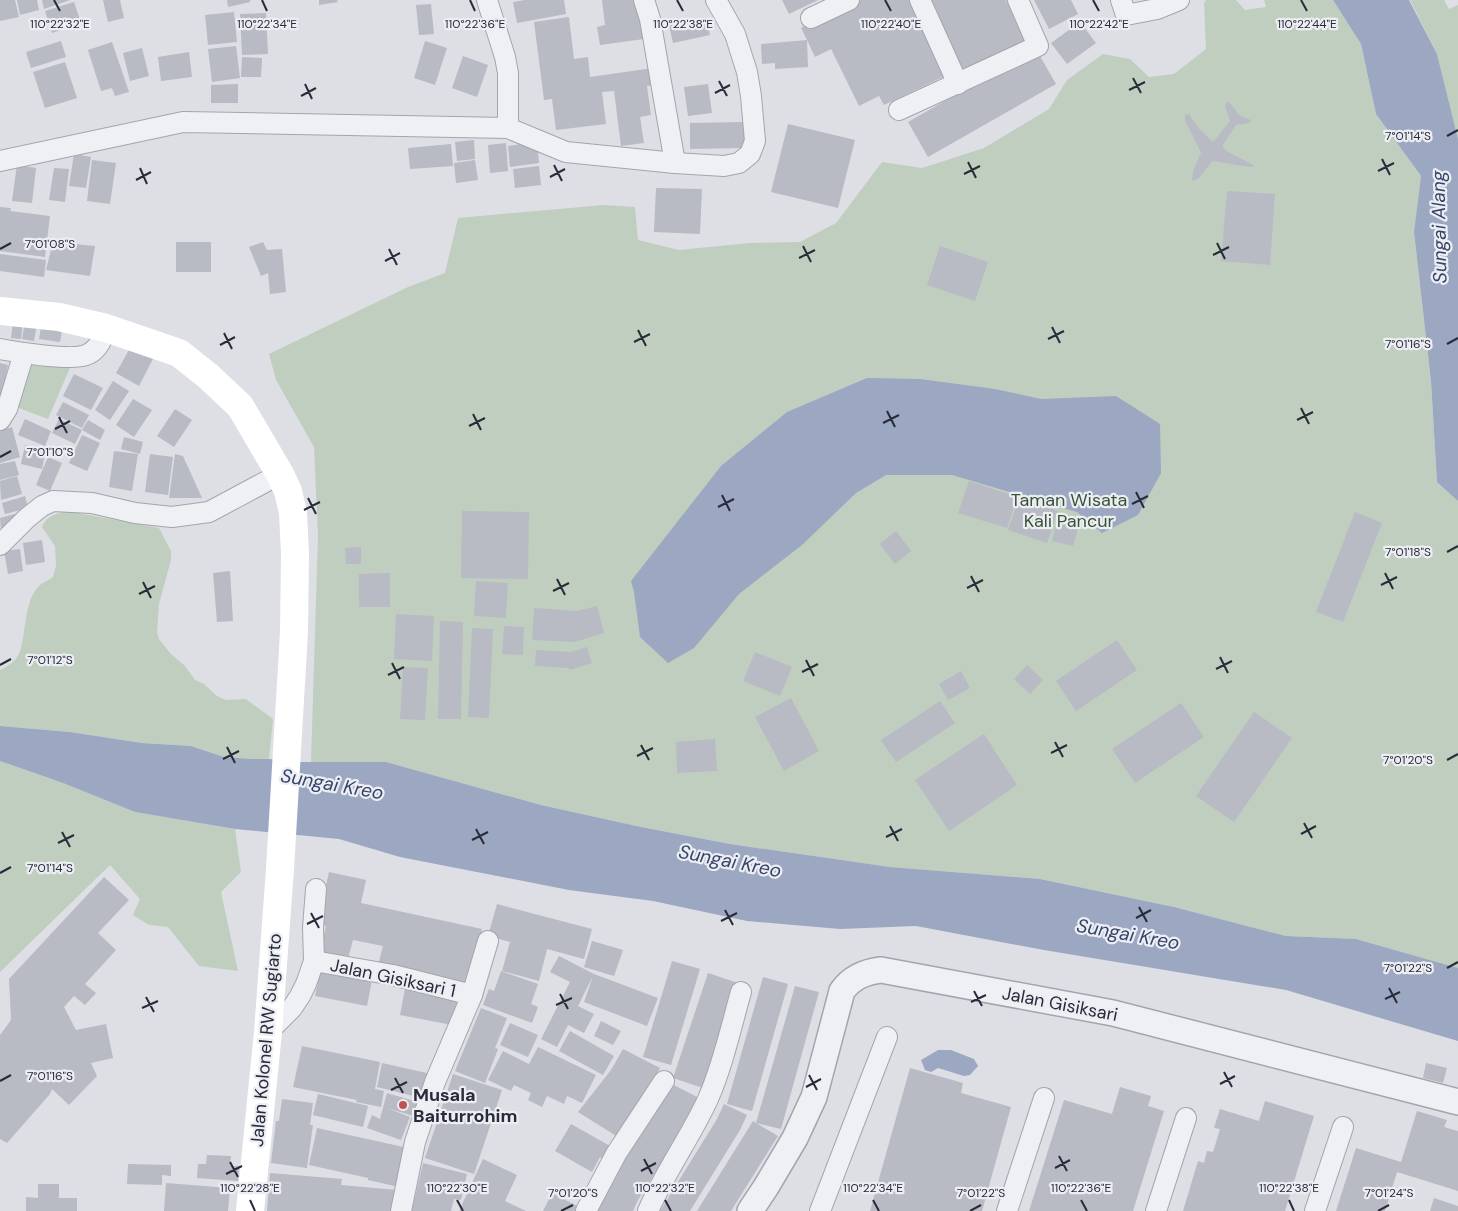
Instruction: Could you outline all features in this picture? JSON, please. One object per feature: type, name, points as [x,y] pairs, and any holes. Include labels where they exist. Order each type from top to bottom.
[{"type":"main road","name":"Jalan Kolonel RW Sugiarto","points":[[0,311],[60,317],[106,328],[179,352],[240,406],[288,491],[293,513],[295,554],[295,606],[289,726],[268,1032],[250,1211]]},
{"type":"street","points":[[487,0],[505,57],[508,73],[508,128]]},
{"type":"street","points":[[644,0],[650,19],[675,163]]},
{"type":"street","points":[[0,161],[184,122],[508,128],[566,152],[675,163],[724,166],[739,163],[750,154],[755,141],[747,72],[735,34],[716,0]]},
{"type":"street","points":[[811,18],[850,0]]},
{"type":"street","points":[[920,0],[958,84]]},
{"type":"street","points":[[899,110],[1038,46],[1018,0]]},
{"type":"street","points":[[1124,8],[1157,9],[1179,0]]},
{"type":"street","points":[[0,349],[73,357],[86,356],[101,341],[106,328]]},
{"type":"street","points":[[0,420],[7,409],[24,353]]},
{"type":"street","points":[[0,545],[27,518],[42,506],[53,502],[92,503],[135,513],[172,517],[209,512],[280,474]]},
{"type":"street","name":"Jalan Gisiksari 1","points":[[268,1032],[300,996],[306,984],[314,960],[313,928],[316,889]]},
{"type":"street","points":[[401,1211],[415,1142],[435,1082],[472,995],[488,941]]},
{"type":"street","name":"Jalan Gisiksari 1","points":[[314,960],[393,975],[472,995]]},
{"type":"street","name":"Jalan Gisiksari","points":[[750,1211],[795,1138],[814,1097],[842,991],[847,984],[866,972],[881,970],[1113,1013],[1458,1102]]},
{"type":"street","points":[[648,1211],[658,1189],[687,1141],[709,1097],[741,992]]},
{"type":"street","points":[[820,1211],[887,1037]]},
{"type":"street","points":[[586,1211],[616,1154],[664,1081]]},
{"type":"street","points":[[1007,1211],[1044,1098]]},
{"type":"street","points":[[1156,1211],[1186,1118]]},
{"type":"street","points":[[1315,1211],[1343,1127]]},
{"type":"green space","name":"Taman Wisata Kali Pancur","points":[[1206,0],[1236,0],[1245,10],[1266,7],[1264,0],[1333,0],[1361,44],[1376,114],[1421,176],[1414,232],[1431,381],[1437,482],[1458,501],[1458,968],[1356,939],[1286,936],[1174,907],[1040,879],[890,867],[730,844],[541,805],[386,762],[311,762],[318,535],[314,447],[276,380],[269,354],[408,287],[445,273],[458,218],[604,205],[635,207],[638,240],[679,250],[749,243],[800,242],[836,223],[882,162],[922,168],[984,148],[1049,109],[1067,80],[1103,54],[1130,59],[1149,77],[1174,74],[1206,49],[1204,3]]},
{"type":"green space","points":[[1410,0],[1444,0],[1449,9],[1458,5],[1458,139],[1437,54]]},
{"type":"green space","points":[[31,359],[72,363],[48,419],[16,407]]},
{"type":"green space","points":[[67,511],[159,528],[171,551],[171,560],[159,604],[157,632],[159,639],[170,653],[185,666],[195,680],[204,684],[217,696],[226,700],[246,699],[273,719],[269,759],[224,757],[191,746],[142,743],[70,732],[0,726],[0,670],[16,659],[20,652],[30,601],[40,585],[53,577],[56,566],[55,546],[42,527],[49,517]]},
{"type":"green space","points":[[0,761],[63,783],[135,812],[235,829],[241,872],[221,892],[238,971],[199,966],[168,927],[149,925],[133,915],[140,899],[110,865],[0,972]]},
{"type":"water","name":"Sungai Alang","points":[[1333,0],[1409,0],[1437,54],[1458,139],[1458,501],[1437,482],[1431,381],[1414,232],[1421,176],[1376,114],[1361,44]]},
{"type":"water","points":[[867,378],[920,379],[995,389],[1041,399],[1116,396],[1160,424],[1161,473],[1138,515],[1102,533],[1077,512],[952,475],[886,475],[856,493],[802,545],[739,594],[694,648],[668,663],[640,637],[631,581],[721,466],[787,412]]},
{"type":"water","name":"Sungai Kreo","points":[[0,726],[70,732],[142,743],[191,746],[224,757],[298,762],[386,762],[541,805],[730,844],[890,867],[1040,879],[1174,907],[1286,936],[1356,939],[1458,968],[1458,1041],[1286,990],[1044,950],[916,926],[840,929],[747,921],[653,901],[569,890],[400,857],[339,839],[235,829],[135,812],[63,783],[0,761]]},
{"type":"water","points":[[938,1050],[951,1050],[974,1059],[978,1066],[970,1075],[964,1076],[938,1068],[931,1072],[925,1070],[921,1060]]},
{"type":"building","points":[[0,0],[15,0],[19,17],[0,21]]},
{"type":"building","points":[[17,0],[37,0],[39,10],[20,15]]},
{"type":"building","points":[[42,0],[70,0],[44,9]]},
{"type":"building","points":[[103,0],[120,0],[124,18],[108,22]]},
{"type":"building","points":[[227,0],[250,0],[250,2],[228,7]]},
{"type":"building","points":[[319,0],[337,0],[338,2],[319,5]]},
{"type":"building","points":[[525,0],[564,0],[566,14],[517,23],[513,2]]},
{"type":"building","points":[[602,0],[639,0],[644,39],[600,45],[597,27],[605,25]]},
{"type":"building","points":[[782,0],[818,0],[789,14]]},
{"type":"building","points":[[859,0],[914,0],[949,74],[884,105],[879,96],[859,106],[831,49],[815,57],[801,28]]},
{"type":"building","points":[[931,0],[1006,0],[1025,41],[963,70]]},
{"type":"building","points":[[1034,0],[1071,0],[1078,14],[1049,29]]},
{"type":"building","points":[[74,2],[81,23],[52,33],[45,11]]},
{"type":"building","points":[[431,4],[434,34],[419,35],[416,5]]},
{"type":"building","points":[[234,12],[237,42],[208,45],[205,15]]},
{"type":"building","points":[[266,13],[268,54],[242,55],[240,14]]},
{"type":"building","points":[[569,17],[574,59],[588,57],[590,77],[653,68],[655,85],[647,86],[651,115],[640,117],[644,143],[621,146],[614,91],[602,92],[606,124],[556,130],[552,99],[544,100],[534,22]]},
{"type":"building","points":[[706,17],[710,35],[673,43],[669,25]]},
{"type":"building","points":[[1080,22],[1096,43],[1067,64],[1051,43]]},
{"type":"building","points":[[807,40],[808,67],[775,69],[775,63],[762,64],[761,44]]},
{"type":"building","points":[[61,41],[66,57],[31,68],[26,52]]},
{"type":"building","points":[[425,41],[447,48],[435,85],[414,78]]},
{"type":"building","points":[[112,42],[129,92],[115,96],[112,88],[101,91],[88,50]]},
{"type":"building","points":[[236,46],[240,78],[212,82],[208,49]]},
{"type":"building","points":[[142,48],[149,76],[130,81],[123,53]]},
{"type":"building","points":[[1036,49],[1056,84],[928,157],[908,122]]},
{"type":"building","points":[[189,52],[192,77],[161,81],[158,57]]},
{"type":"building","points":[[463,56],[488,65],[477,97],[452,88]]},
{"type":"building","points":[[242,57],[262,58],[261,77],[241,77]]},
{"type":"building","points":[[65,62],[77,98],[45,108],[33,72]]},
{"type":"building","points":[[238,84],[238,103],[211,103],[211,85]]},
{"type":"building","points":[[708,84],[712,113],[688,116],[684,87]]},
{"type":"building","points":[[1227,102],[1240,116],[1251,120],[1249,123],[1236,125],[1222,146],[1226,151],[1255,166],[1250,167],[1212,161],[1199,178],[1192,181],[1193,171],[1201,153],[1185,120],[1185,115],[1189,114],[1199,129],[1213,142],[1230,121],[1225,106]]},
{"type":"building","points":[[745,122],[745,148],[690,149],[690,123]]},
{"type":"building","points":[[788,124],[855,140],[838,208],[771,192]]},
{"type":"building","points":[[474,140],[475,159],[457,161],[455,142]]},
{"type":"building","points":[[537,142],[539,163],[510,167],[508,146]]},
{"type":"building","points":[[506,143],[508,171],[490,173],[488,145]]},
{"type":"building","points":[[451,144],[453,166],[410,169],[408,148]]},
{"type":"building","points":[[74,154],[91,157],[86,188],[69,186]]},
{"type":"building","points":[[92,160],[116,163],[110,204],[87,201]]},
{"type":"building","points":[[475,160],[478,180],[456,183],[454,163]]},
{"type":"building","points":[[17,165],[36,168],[32,203],[12,201]]},
{"type":"building","points":[[539,166],[541,185],[515,188],[513,169]]},
{"type":"building","points":[[54,168],[69,169],[65,202],[49,200]]},
{"type":"building","points":[[656,188],[702,189],[700,234],[654,232]]},
{"type":"building","points":[[1227,191],[1275,194],[1270,265],[1221,261]]},
{"type":"building","points":[[0,207],[11,208],[10,211],[50,216],[45,257],[0,251]]},
{"type":"building","points":[[53,242],[95,246],[90,276],[46,270]]},
{"type":"building","points":[[176,242],[211,242],[211,272],[176,272]]},
{"type":"building","points":[[263,242],[267,250],[282,249],[286,292],[270,294],[268,273],[261,276],[249,247]]},
{"type":"building","points":[[940,246],[988,262],[975,301],[927,285]]},
{"type":"building","points":[[0,254],[46,260],[44,277],[0,271]]},
{"type":"building","points":[[13,322],[23,323],[21,339],[11,338]]},
{"type":"building","points":[[25,322],[37,324],[34,341],[22,339]]},
{"type":"building","points":[[41,327],[62,330],[60,342],[39,339]]},
{"type":"building","points":[[134,341],[156,353],[139,386],[116,373]]},
{"type":"building","points":[[0,363],[8,365],[1,398],[0,398]]},
{"type":"building","points":[[74,374],[103,388],[91,410],[63,396]]},
{"type":"building","points":[[113,381],[129,391],[110,420],[95,410]]},
{"type":"building","points":[[133,399],[152,410],[134,437],[116,425]]},
{"type":"building","points":[[63,402],[89,415],[82,428],[56,415]]},
{"type":"building","points":[[175,409],[192,420],[174,447],[157,436]]},
{"type":"building","points":[[25,419],[51,431],[45,446],[18,435]]},
{"type":"building","points":[[59,419],[82,430],[75,444],[52,433]]},
{"type":"building","points":[[88,420],[105,430],[100,440],[82,430]]},
{"type":"building","points":[[12,427],[20,457],[0,463],[0,431]]},
{"type":"building","points":[[82,435],[100,443],[87,471],[69,463]]},
{"type":"building","points":[[124,437],[143,442],[140,454],[121,449]]},
{"type":"building","points":[[25,445],[46,450],[42,469],[21,464]]},
{"type":"building","points":[[114,451],[138,454],[132,491],[109,487]]},
{"type":"building","points":[[150,454],[173,457],[168,495],[145,492]]},
{"type":"building","points":[[175,454],[183,456],[202,498],[169,498]]},
{"type":"building","points":[[48,457],[62,463],[50,491],[36,485]]},
{"type":"building","points":[[15,461],[19,475],[0,480],[0,464]]},
{"type":"building","points":[[17,476],[22,494],[1,500],[0,481]]},
{"type":"building","points":[[969,481],[1017,497],[1007,528],[958,513]]},
{"type":"building","points":[[25,496],[28,508],[5,514],[2,503]]},
{"type":"building","points":[[1019,498],[1058,511],[1047,543],[1008,530]]},
{"type":"building","points":[[462,511],[529,512],[528,579],[461,578]]},
{"type":"building","points":[[1355,512],[1382,523],[1343,622],[1316,612]]},
{"type":"building","points":[[15,514],[18,525],[1,530],[0,518]]},
{"type":"building","points":[[1059,515],[1080,521],[1073,546],[1052,541]]},
{"type":"building","points":[[896,531],[911,551],[895,564],[880,544]]},
{"type":"building","points":[[42,540],[45,562],[26,565],[23,543]]},
{"type":"building","points":[[361,547],[361,564],[346,564],[345,548]]},
{"type":"building","points":[[20,549],[23,571],[8,574],[4,551]]},
{"type":"building","points":[[230,571],[233,621],[217,622],[213,573]]},
{"type":"building","points":[[390,573],[390,607],[359,607],[359,574]]},
{"type":"building","points":[[476,581],[508,583],[506,618],[474,616]]},
{"type":"building","points":[[597,606],[604,633],[575,642],[532,640],[534,608],[577,611]]},
{"type":"building","points":[[396,614],[434,616],[432,661],[394,659]]},
{"type":"building","points":[[440,621],[463,622],[461,719],[438,719]]},
{"type":"building","points":[[504,626],[524,627],[523,655],[502,654]]},
{"type":"building","points":[[472,628],[493,629],[489,718],[468,717]]},
{"type":"building","points":[[1117,640],[1137,670],[1076,711],[1056,681]]},
{"type":"building","points":[[587,647],[592,663],[569,670],[569,668],[535,666],[536,650],[571,652]]},
{"type":"building","points":[[755,652],[792,667],[780,696],[743,681]]},
{"type":"building","points":[[1027,665],[1043,680],[1030,694],[1014,679]]},
{"type":"building","points":[[403,667],[428,668],[425,720],[400,719]]},
{"type":"building","points":[[961,671],[970,688],[948,700],[939,684]]},
{"type":"building","points":[[791,698],[819,751],[784,771],[755,717]]},
{"type":"building","points":[[940,701],[955,723],[896,762],[881,740]]},
{"type":"building","points":[[1181,703],[1204,737],[1135,783],[1112,749]]},
{"type":"building","points":[[1254,712],[1292,738],[1234,822],[1196,796]]},
{"type":"building","points":[[984,734],[1017,785],[949,831],[915,780]]},
{"type":"building","points":[[715,739],[717,771],[677,773],[676,742]]},
{"type":"building","points":[[329,872],[366,880],[361,903],[482,929],[468,989],[377,969],[383,946],[353,940],[347,962],[319,956],[326,926],[317,924]]},
{"type":"building","points":[[104,877],[129,900],[98,933],[116,950],[85,984],[96,993],[85,1005],[74,996],[64,1007],[76,1030],[106,1024],[113,1058],[91,1063],[97,1076],[69,1105],[52,1089],[50,1094],[7,1143],[0,1139],[0,1035],[11,1020],[9,979]]},
{"type":"building","points":[[497,904],[592,929],[584,959],[547,949],[539,981],[502,971],[510,942],[488,936]]},
{"type":"building","points":[[592,941],[623,950],[614,976],[584,967]]},
{"type":"building","points":[[559,956],[594,974],[658,998],[647,1026],[584,1002],[593,976],[578,1006],[594,1014],[584,1033],[568,1025],[557,1047],[541,1039],[570,982],[550,972]]},
{"type":"building","points":[[672,961],[700,969],[671,1065],[643,1057]]},
{"type":"building","points":[[322,965],[373,975],[367,1006],[315,996]]},
{"type":"building","points":[[501,971],[538,984],[531,1004],[538,1007],[532,1023],[483,1005],[489,989],[494,991]]},
{"type":"building","points":[[708,973],[738,983],[703,1088],[673,1078]]},
{"type":"building","points":[[763,977],[788,984],[752,1111],[727,1104]]},
{"type":"building","points":[[406,984],[458,994],[452,1025],[400,1015]]},
{"type":"building","points":[[795,986],[819,992],[781,1129],[756,1123]]},
{"type":"building","points":[[481,1008],[507,1018],[495,1048],[498,1049],[485,1083],[455,1071]]},
{"type":"building","points":[[601,1021],[621,1031],[613,1045],[594,1036]]},
{"type":"building","points":[[510,1023],[538,1035],[528,1057],[500,1045]]},
{"type":"building","points":[[570,1031],[614,1056],[603,1075],[559,1051]]},
{"type":"building","points":[[302,1046],[380,1062],[375,1089],[384,1091],[381,1107],[356,1102],[357,1100],[293,1087]]},
{"type":"building","points":[[538,1047],[596,1075],[582,1103],[567,1096],[564,1104],[547,1096],[542,1107],[528,1100],[531,1093],[514,1085],[511,1091],[488,1080],[503,1051],[529,1064]]},
{"type":"building","points":[[623,1049],[660,1068],[621,1139],[578,1112],[611,1070]]},
{"type":"building","points":[[382,1063],[431,1074],[426,1099],[377,1087]]},
{"type":"building","points":[[1426,1063],[1447,1068],[1443,1083],[1423,1078]]},
{"type":"building","points":[[910,1068],[963,1083],[961,1093],[1011,1107],[982,1211],[870,1211]]},
{"type":"building","points":[[453,1074],[502,1090],[474,1174],[425,1158]]},
{"type":"building","points":[[670,1083],[701,1099],[633,1211],[596,1211],[607,1184]]},
{"type":"building","points":[[1120,1087],[1151,1096],[1148,1106],[1164,1111],[1133,1211],[1029,1211],[1064,1100],[1112,1114]]},
{"type":"building","points":[[387,1093],[424,1104],[420,1118],[387,1108],[410,1117],[401,1140],[367,1128],[372,1115],[380,1119]]},
{"type":"building","points":[[318,1094],[368,1106],[363,1127],[313,1115]]},
{"type":"building","points":[[282,1099],[313,1103],[310,1125],[313,1125],[307,1168],[271,1163],[276,1121],[279,1121]]},
{"type":"building","points":[[1265,1101],[1314,1116],[1285,1211],[1183,1211],[1198,1161],[1204,1163],[1207,1151],[1213,1152],[1220,1129],[1214,1128],[1220,1109],[1259,1121]]},
{"type":"building","points":[[724,1104],[747,1115],[740,1130],[690,1211],[660,1211],[717,1119]]},
{"type":"building","points":[[1417,1111],[1447,1120],[1444,1127],[1458,1131],[1458,1191],[1397,1172],[1385,1211],[1336,1211],[1356,1148],[1401,1162]]},
{"type":"building","points":[[753,1121],[778,1136],[731,1211],[697,1211]]},
{"type":"building","points":[[571,1124],[612,1147],[604,1160],[600,1157],[592,1172],[555,1151]]},
{"type":"building","points":[[317,1128],[408,1148],[399,1187],[309,1165]]},
{"type":"building","points":[[207,1155],[231,1156],[230,1166],[239,1166],[238,1181],[197,1178],[198,1164],[206,1164]]},
{"type":"building","points":[[483,1159],[517,1175],[505,1201],[526,1211],[459,1211]]},
{"type":"building","points":[[423,1163],[467,1174],[461,1200],[454,1199],[451,1211],[408,1211],[408,1209],[412,1210]]},
{"type":"building","points":[[128,1164],[171,1165],[171,1176],[162,1175],[162,1185],[127,1184]]},
{"type":"building","points":[[270,1173],[342,1179],[341,1185],[397,1190],[395,1211],[267,1211]]},
{"type":"building","points":[[166,1183],[230,1188],[228,1211],[164,1211]]},
{"type":"building","points":[[38,1184],[59,1184],[59,1198],[77,1198],[77,1211],[26,1211],[26,1197],[38,1198]]},
{"type":"building","points":[[552,1193],[581,1208],[579,1211],[543,1211]]},
{"type":"building","points":[[1434,1198],[1458,1206],[1458,1211],[1430,1211]]},
{"type":"place","name":"Musala Baiturrohim","points":[[403,1105]]}]
